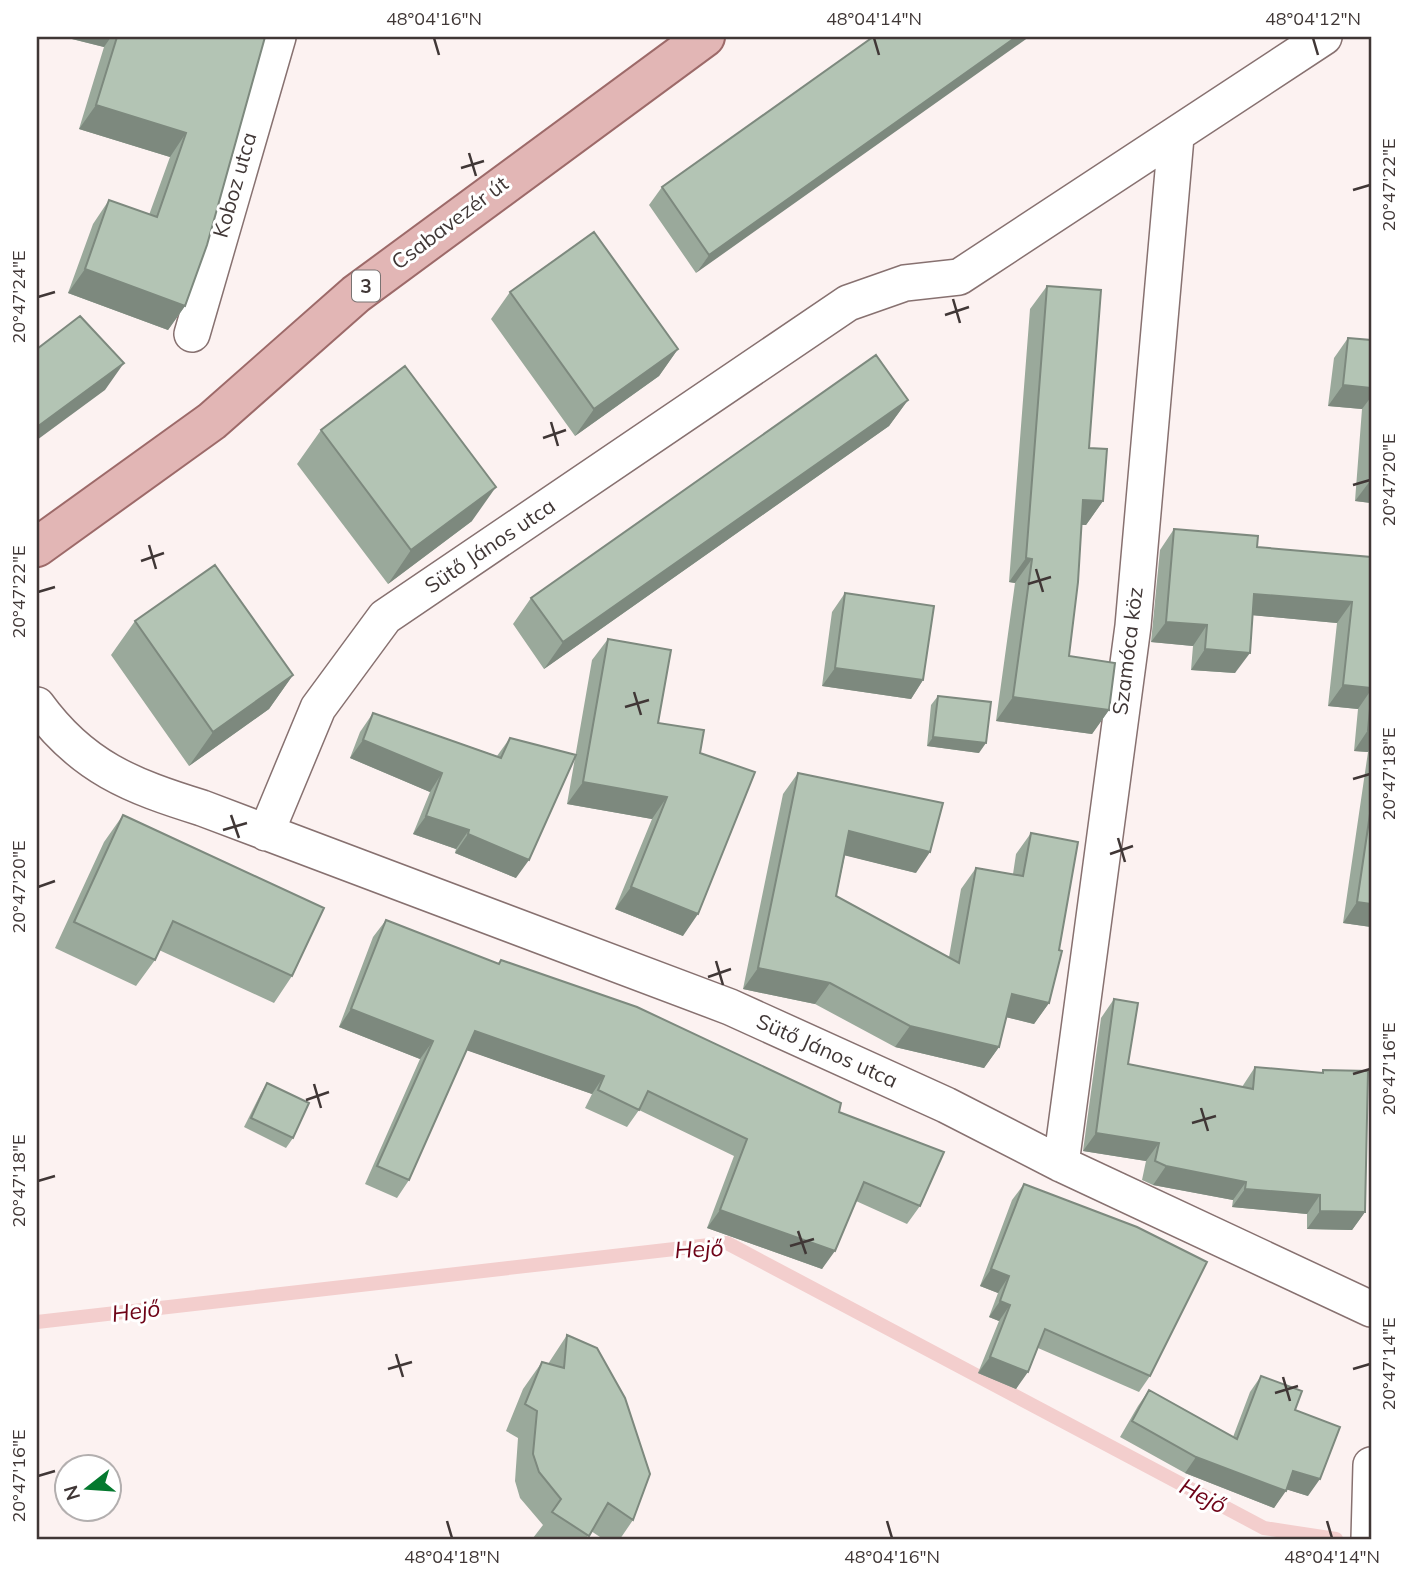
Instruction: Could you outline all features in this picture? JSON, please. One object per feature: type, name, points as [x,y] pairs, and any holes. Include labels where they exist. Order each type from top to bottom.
[{"type":"main road","name":"Csabavezér út","points":[[37,547],[212,421],[356,294],[705,37]]},
{"type":"street","name":"Koboz utca","points":[[192,334],[278,37]]},
{"type":"street","points":[[1176,136],[1324,37]]},
{"type":"street","name":"Sütő János utca","points":[[266,833],[318,708],[384,617],[848,303],[905,283],[959,277],[1176,136]]},
{"type":"street","name":"Szamóca köz","points":[[1060,1164],[1133,626],[1176,136]]},
{"type":"street","name":"Sütő János utca","points":[[37,705],[80,754],[136,787],[730,1007],[946,1105],[1060,1164],[1371,1309]]},
{"type":"street","points":[[1369,1539],[1370,1480]]},
{"type":"building","points":[[117,37],[265,37],[207,245],[185,306],[85,269],[109,200],[157,217],[186,133],[96,105]]},
{"type":"building","points":[[873,37],[1016,37],[709,255],[662,187]]},
{"type":"building","points":[[594,232],[678,349],[594,409],[510,292]]},
{"type":"building","points":[[1047,286],[1101,290],[1089,448],[1107,449],[1103,501],[1083,500],[1078,582],[1069,656],[1115,663],[1109,710],[1013,697],[1032,559],[1026,558]]},
{"type":"building","points":[[80,316],[124,363],[37,427],[37,349]]},
{"type":"building","points":[[1348,338],[1371,340],[1371,388],[1343,385]]},
{"type":"building","points":[[876,355],[908,400],[563,642],[531,598]]},
{"type":"building","points":[[405,366],[496,487],[411,550],[321,430]]},
{"type":"building","points":[[1174,529],[1258,536],[1257,547],[1371,557],[1371,688],[1343,685],[1352,602],[1254,594],[1250,653],[1205,649],[1207,625],[1166,622]]},
{"type":"building","points":[[215,565],[293,675],[213,732],[135,621]]},
{"type":"building","points":[[845,593],[934,606],[923,680],[835,668]]},
{"type":"building","points":[[608,639],[671,650],[658,723],[704,730],[700,753],[755,772],[698,914],[631,887],[667,797],[583,782]]},
{"type":"building","points":[[938,696],[991,702],[986,743],[933,737]]},
{"type":"building","points":[[1371,698],[1371,730],[1368,730]]},
{"type":"building","points":[[373,713],[501,758],[510,738],[576,755],[529,860],[468,834],[469,830],[426,816],[442,773],[363,740]]},
{"type":"building","points":[[798,773],[943,803],[930,852],[849,831],[836,896],[959,963],[976,868],[1023,876],[1031,833],[1078,842],[1059,950],[1062,951],[1049,1003],[1012,994],[999,1047],[910,1026],[830,983],[758,968]]},
{"type":"building","points":[[1371,807],[1371,904],[1357,902]]},
{"type":"building","points":[[123,815],[324,908],[292,976],[173,921],[155,960],[74,922]]},
{"type":"building","points":[[386,920],[499,964],[501,960],[637,1007],[841,1103],[839,1112],[944,1152],[920,1206],[864,1182],[835,1251],[720,1210],[747,1139],[648,1091],[639,1110],[598,1090],[604,1076],[475,1031],[409,1180],[377,1166],[433,1041],[351,1009]]},
{"type":"building","points":[[1114,999],[1138,1003],[1128,1064],[1253,1089],[1255,1067],[1323,1073],[1323,1070],[1368,1071],[1365,1212],[1320,1211],[1320,1195],[1245,1189],[1246,1182],[1166,1166],[1155,1161],[1159,1143],[1096,1133]]},
{"type":"building","points":[[267,1083],[309,1103],[293,1138],[251,1118]]},
{"type":"building","points":[[1024,1184],[1137,1227],[1207,1262],[1150,1376],[1045,1329],[1028,1372],[990,1357],[1010,1305],[1000,1301],[1009,1276],[991,1269]]},
{"type":"building","points":[[567,1335],[597,1348],[625,1398],[650,1474],[633,1520],[608,1503],[589,1536],[552,1512],[561,1499],[539,1472],[533,1454],[537,1411],[525,1404],[542,1362],[564,1368]]},
{"type":"building","points":[[1261,1376],[1302,1391],[1295,1410],[1340,1427],[1320,1479],[1293,1471],[1286,1491],[1196,1457],[1132,1421],[1149,1390],[1237,1439]]},
{"type":"waterway","name":"Hejő","points":[[37,1322],[727,1243],[1264,1528],[1336,1539]]}]
